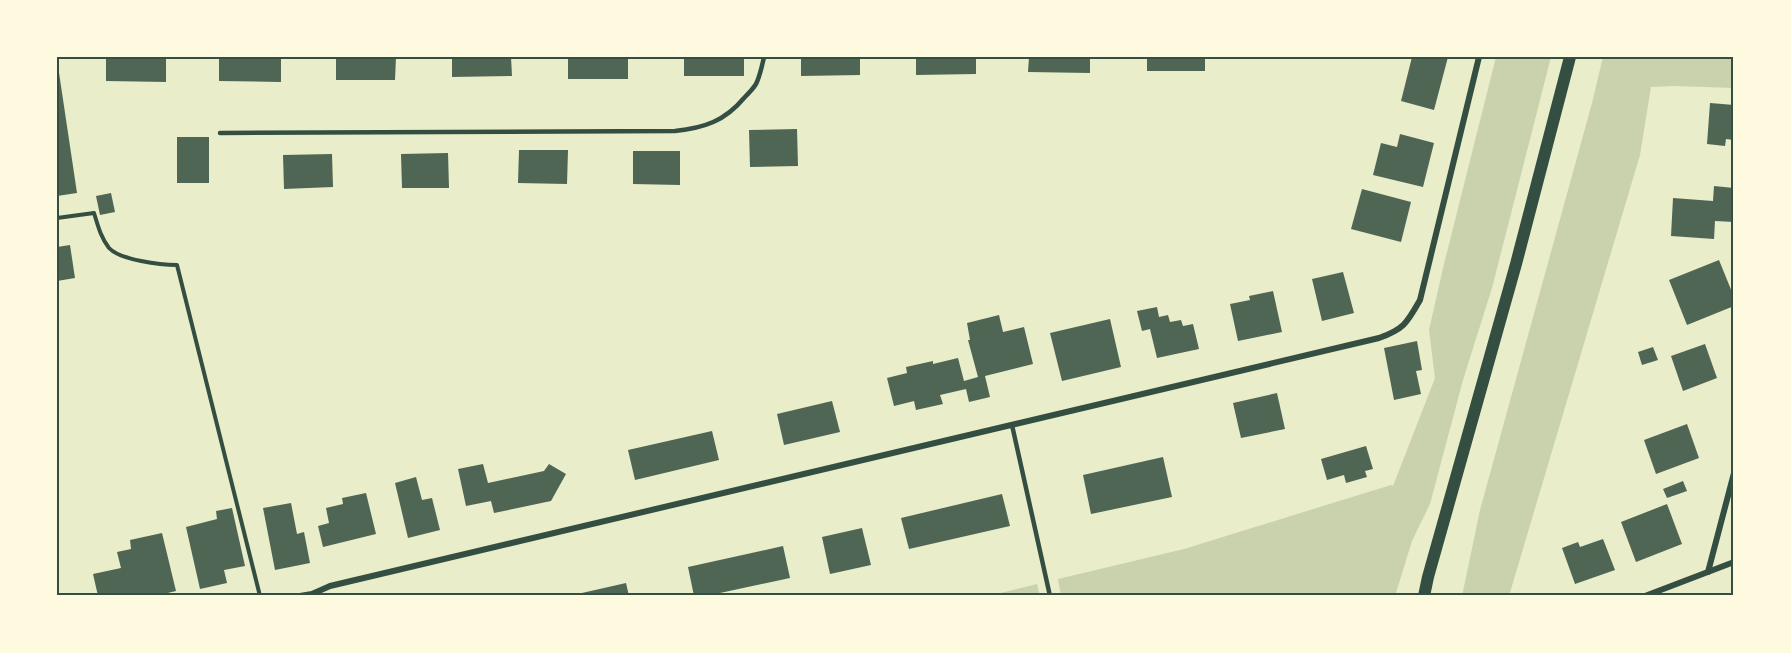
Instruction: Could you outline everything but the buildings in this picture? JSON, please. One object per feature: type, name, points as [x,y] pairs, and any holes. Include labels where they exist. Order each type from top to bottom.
[{"type":"main road","points":[[1424,596],[1516,264],[1570,57]]},
{"type":"street","points":[[300,596],[312,594],[330,586],[1397,332],[1409,320],[1420,300],[1479,57]]},
{"type":"street","points":[[1708,572],[1734,473]]},
{"type":"street","points":[[1645,596],[1734,562]]},
{"type":"lane","points":[[220,133],[675,131],[694,129],[710,125],[736,108],[756,85],[764,57]]},
{"type":"lane","points":[[1012,425],[1050,596]]},
{"type":"path","points":[[57,218],[94,213],[99,231],[111,250],[125,257],[177,265],[260,596]]},
{"type":"green space","points":[[1496,57],[1551,57],[1492,288],[1463,380],[1430,504],[1412,541],[1395,596],[1061,596],[1058,579],[1184,549],[1393,486],[1435,378],[1429,330]]},
{"type":"green space","points":[[1603,57],[1734,58],[1734,88],[1651,87],[1640,155],[1509,596],[1462,596],[1480,510]]},
{"type":"green space","points":[[1037,584],[1040,596],[988,596]]}]
